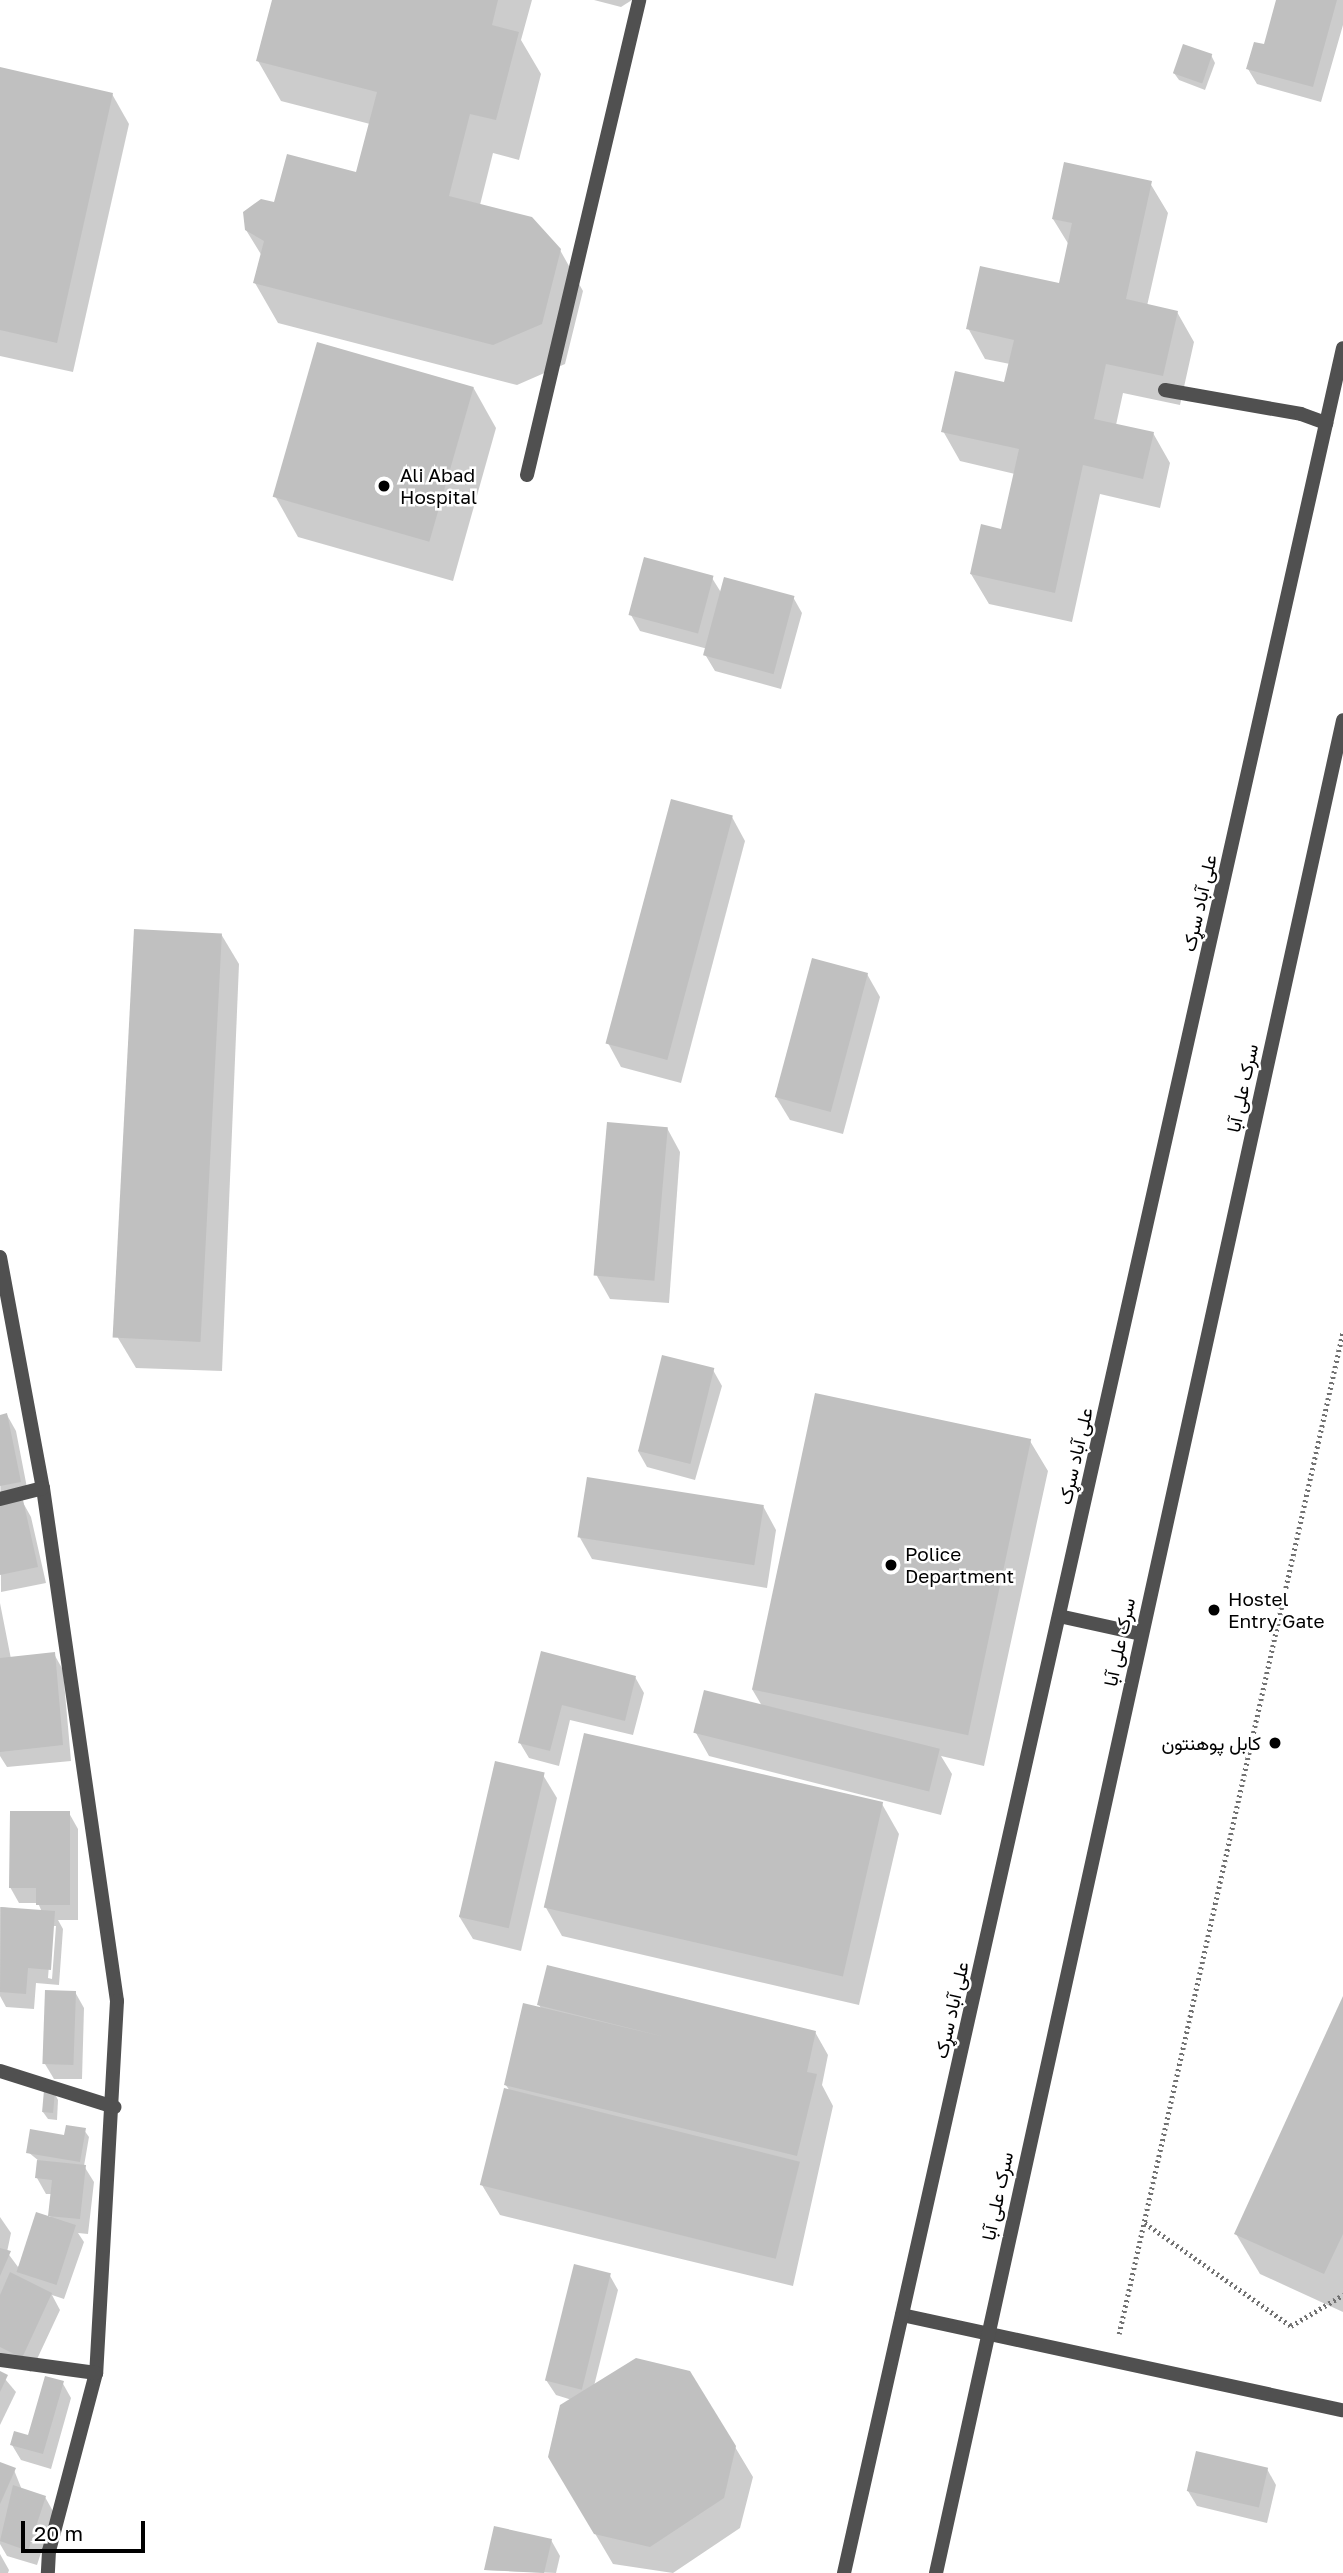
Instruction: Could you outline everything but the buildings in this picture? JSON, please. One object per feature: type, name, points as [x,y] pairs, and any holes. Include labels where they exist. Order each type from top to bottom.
[{"type":"street","points":[[527,475],[639,0]]},
{"type":"street","name":"علی آباد سړک","points":[[844,2573],[1343,348]]},
{"type":"street","points":[[1165,390],[1301,414],[1326,423]]},
{"type":"street","name":"سرک علی آبا","points":[[936,2573],[1343,720]]},
{"type":"street","points":[[0,1257],[43,1488],[117,2001],[114,2107],[96,2373],[50,2552],[48,2573]]},
{"type":"street","points":[[0,1499],[43,1488]]},
{"type":"street","points":[[1059,1616],[1141,1634]]},
{"type":"street","points":[[0,2071],[114,2107]]},
{"type":"street","points":[[902,2315],[1343,2410]]},
{"type":"street","points":[[0,2360],[96,2373]]},
{"type":"path","points":[[1113,2359],[1343,1331]]},
{"type":"path","points":[[1144,2222],[1292,2326],[1343,2295]]},
{"type":"place","name":"Ali Abad Hospital","points":[[384,486]]},
{"type":"place","name":"Police Department","points":[[891,1565]]},
{"type":"place","name":"Hostel Entry Gate","points":[[1214,1610]]},
{"type":"place","name":"کابل پوهنتون","points":[[1275,1743]]}]
